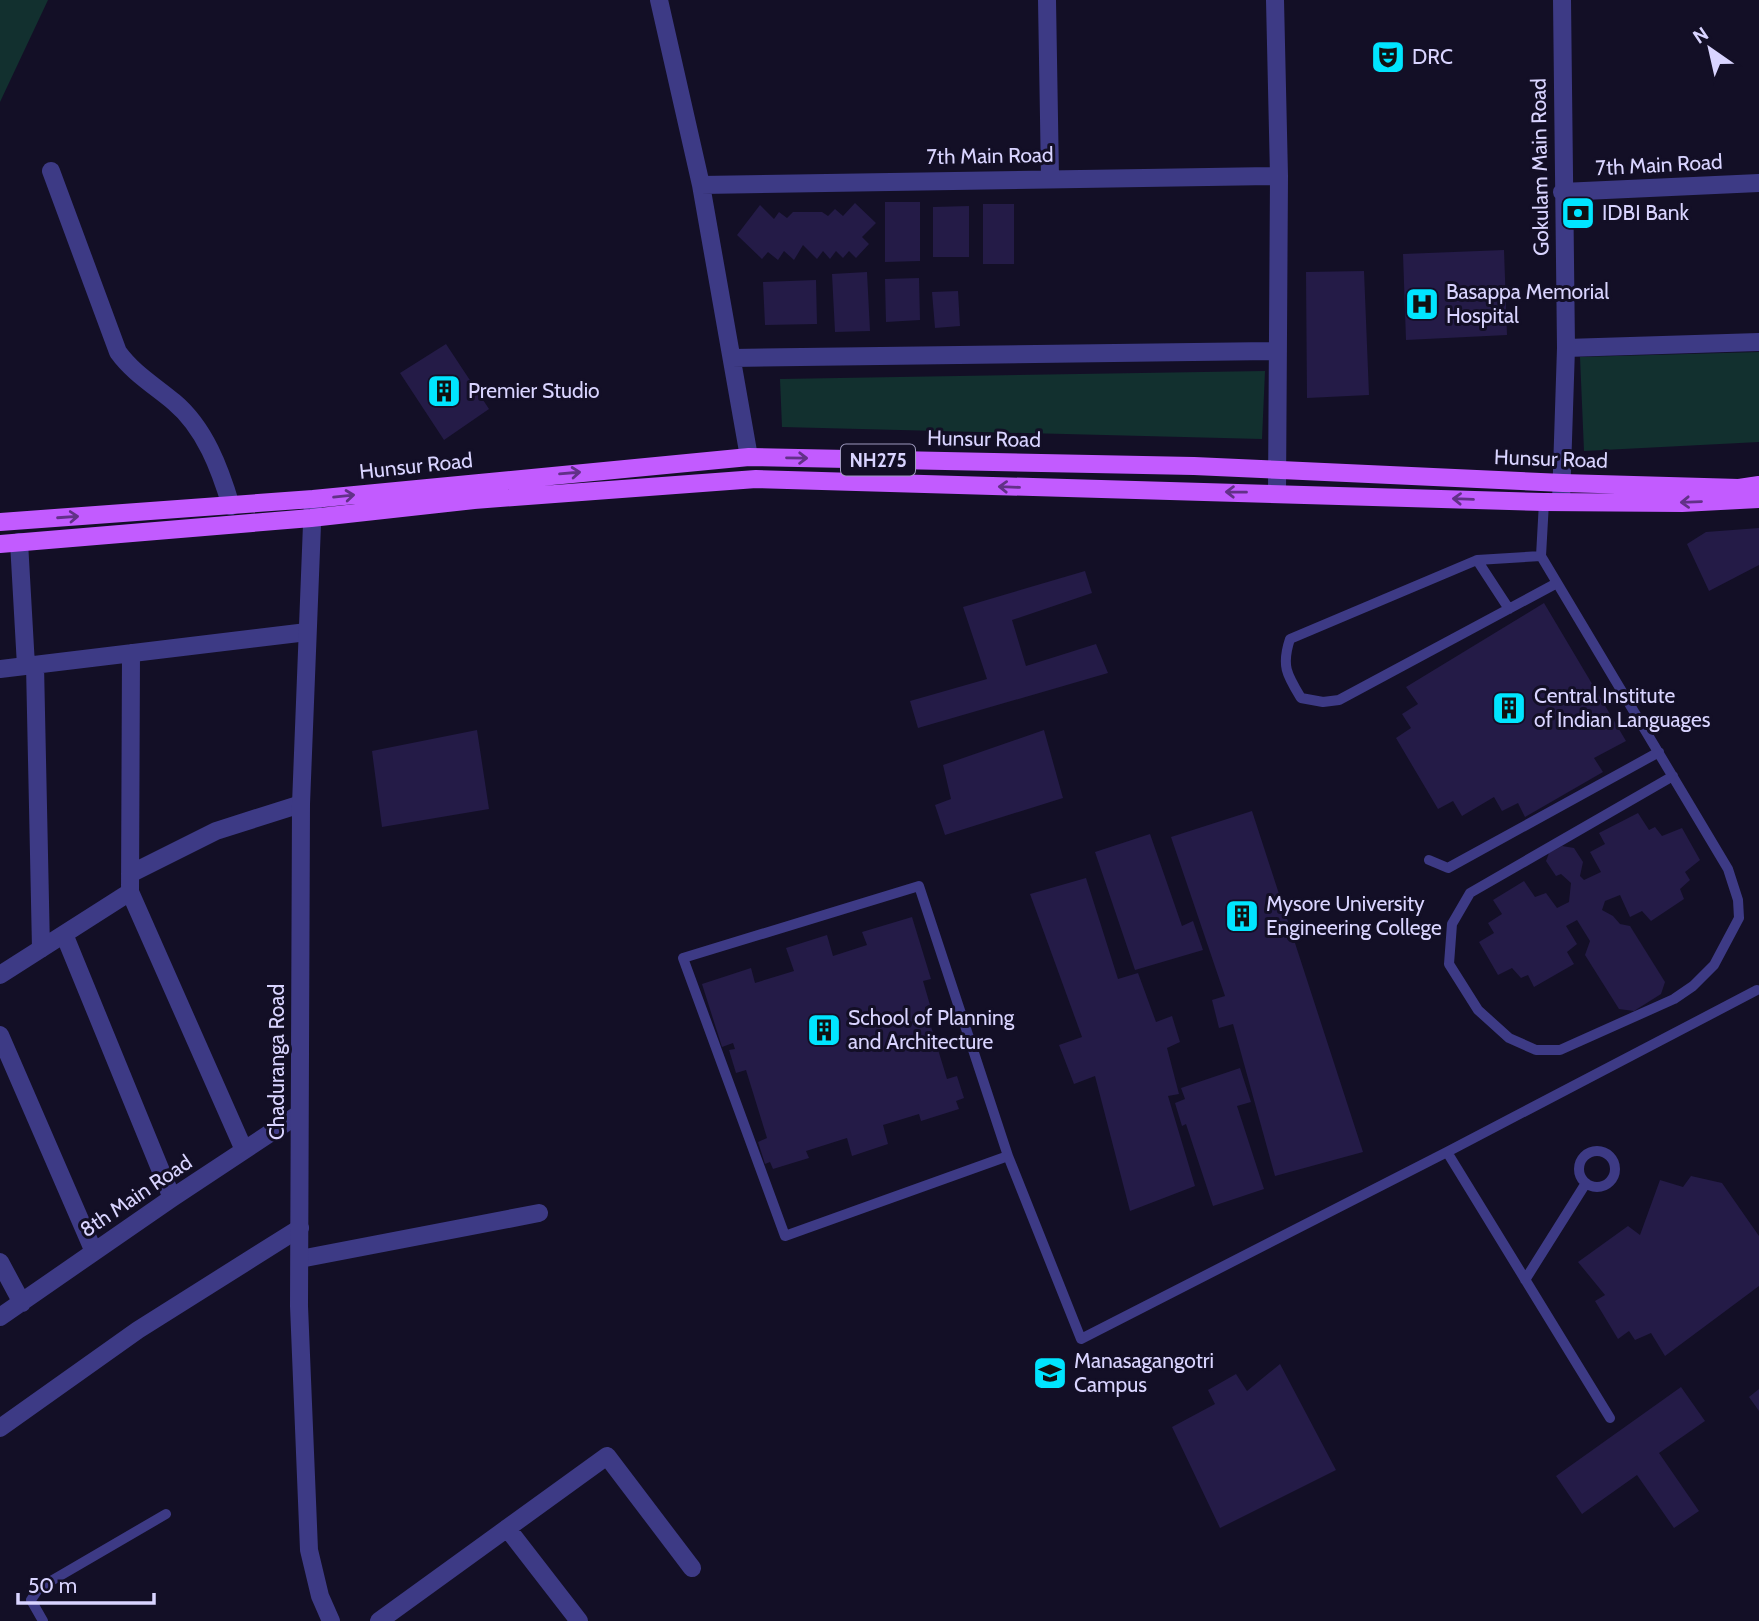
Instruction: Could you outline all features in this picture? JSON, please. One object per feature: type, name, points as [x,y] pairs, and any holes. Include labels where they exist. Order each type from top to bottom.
[{"type":"main road","name":"Hunsur Road","points":[[0,522],[313,499],[749,457],[1278,469],[1563,483],[1753,496]]},
{"type":"main road","points":[[0,544],[311,518],[474,500],[756,480],[1552,501],[1682,503],[1753,496]]},
{"type":"street","points":[[659,0],[701,185],[749,457]]},
{"type":"street","points":[[1047,0],[1050,177]]},
{"type":"street","points":[[1275,0],[1279,176],[1277,493]]},
{"type":"street","name":"Gokulam Main Road","points":[[1552,501],[1563,483],[1566,348],[1562,192],[1562,0]]},
{"type":"street","points":[[51,171],[118,352],[131,368],[175,403],[194,425],[216,462],[231,506]]},
{"type":"street","name":"7th Main Road","points":[[701,185],[1050,177],[1279,176]]},
{"type":"street","name":"7th Main Road","points":[[1562,192],[1759,183]]},
{"type":"street","points":[[1566,348],[1759,342]]},
{"type":"street","points":[[732,358],[1278,351]]},
{"type":"street","name":"Chaduranga Road","points":[[313,499],[301,804],[300,1259],[309,1549],[320,1596],[331,1621]]},
{"type":"street","points":[[19,542],[30,666],[41,949]]},
{"type":"street","points":[[0,669],[307,632]]},
{"type":"street","points":[[131,653],[130,883],[244,1150]]},
{"type":"street","points":[[0,975],[64,934],[130,883],[216,831],[301,804]]},
{"type":"street","points":[[64,934],[172,1198]]},
{"type":"street","points":[[0,1035],[94,1252]]},
{"type":"street","name":"8th Main Road","points":[[0,1317],[299,1114]]},
{"type":"street","points":[[300,1259],[539,1213]]},
{"type":"street","points":[[0,1428],[138,1330],[300,1228]]},
{"type":"street","points":[[0,1262],[22,1303]]},
{"type":"street","points":[[379,1621],[607,1456],[692,1568]]},
{"type":"street","points":[[507,1528],[579,1621]]},
{"type":"lane","points":[[1552,501],[1541,556],[1659,752],[1728,869],[1738,900],[1739,918],[1714,965],[1693,986],[1674,999],[1560,1049],[1536,1050],[1509,1038],[1478,1010],[1449,964],[1452,924],[1470,893],[1673,776]]},
{"type":"lane","points":[[1541,556],[1477,560],[1290,639],[1283,659],[1289,679],[1301,698],[1323,702],[1339,700],[1557,583]]},
{"type":"lane","points":[[1477,560],[1508,609]]},
{"type":"lane","points":[[1429,860],[1448,868],[1659,752]]},
{"type":"lane","points":[[1008,1156],[785,1236],[683,958],[919,886],[1008,1156],[1081,1339],[1758,991]]},
{"type":"lane","points":[[1447,1153],[1610,1418]]},
{"type":"lane","points":[[1525,1280],[1586,1183]]},
{"type":"lane","points":[[43,1621],[31,1600],[39,1588],[166,1514]]},
{"type":"green space","points":[[0,0],[48,0],[0,102]]},
{"type":"green space","points":[[1759,352],[1759,442],[1584,451],[1580,357]]},
{"type":"green space","points":[[1265,371],[1262,439],[782,427],[780,379]]},
{"type":"building","points":[[885,202],[920,202],[920,261],[885,262]]},
{"type":"building","points":[[855,203],[876,223],[862,237],[869,244],[856,258],[849,251],[843,258],[836,251],[830,259],[823,251],[817,259],[803,245],[794,260],[784,251],[778,260],[768,252],[762,259],[737,235],[760,205],[774,219],[779,212],[787,218],[793,212],[822,212],[828,216],[835,209],[843,216]]},
{"type":"building","points":[[983,204],[1014,204],[1014,264],[983,264]]},
{"type":"building","points":[[969,206],[969,257],[933,257],[933,207]]},
{"type":"building","points":[[1504,250],[1507,335],[1406,340],[1403,254]]},
{"type":"building","points":[[1364,271],[1369,395],[1307,398],[1306,272]]},
{"type":"building","points":[[867,272],[870,331],[835,332],[832,274]]},
{"type":"building","points":[[919,278],[920,320],[886,322],[885,279]]},
{"type":"building","points":[[816,280],[817,324],[765,325],[763,282]]},
{"type":"building","points":[[958,291],[960,326],[935,328],[932,292]]},
{"type":"building","name":"Premier Studio","points":[[446,344],[489,409],[444,440],[400,373]]},
{"type":"building","points":[[1759,528],[1759,565],[1709,591],[1687,544],[1706,532]]},
{"type":"building","points":[[1085,571],[1092,593],[1012,620],[1026,666],[1096,644],[1108,673],[918,728],[910,701],[987,679],[963,607]]},
{"type":"building","name":"Central Institute of Indian Languages","points":[[1544,603],[1626,741],[1594,758],[1603,772],[1525,817],[1518,803],[1502,811],[1494,797],[1462,816],[1453,801],[1438,809],[1396,738],[1411,728],[1402,714],[1418,704],[1406,687]]},
{"type":"building","points":[[477,730],[489,809],[382,827],[372,751]]},
{"type":"building","points":[[1044,730],[1063,798],[945,835],[935,805],[951,799],[943,765]]},
{"type":"building","name":"Mysore University Engineering College","points":[[1252,811],[1363,1152],[1275,1176],[1233,1024],[1219,1028],[1212,1000],[1225,996],[1171,837]]},
{"type":"building","points":[[1638,813],[1649,830],[1655,827],[1662,836],[1682,828],[1700,860],[1685,872],[1690,880],[1680,889],[1684,899],[1651,921],[1642,911],[1630,917],[1620,895],[1605,901],[1602,910],[1620,924],[1630,926],[1665,982],[1661,994],[1634,1011],[1619,1009],[1585,955],[1590,941],[1577,920],[1566,926],[1577,944],[1567,952],[1574,964],[1534,987],[1528,975],[1521,978],[1512,968],[1498,975],[1479,942],[1494,933],[1488,923],[1502,914],[1493,900],[1524,881],[1535,897],[1546,893],[1557,908],[1569,902],[1571,883],[1561,874],[1556,876],[1546,861],[1549,853],[1562,846],[1574,848],[1583,862],[1580,876],[1584,880],[1601,872],[1590,852],[1605,844],[1599,833]]},
{"type":"building","points":[[1150,834],[1182,926],[1193,921],[1203,950],[1135,970],[1095,852]]},
{"type":"building","points":[[1086,878],[1118,979],[1138,973],[1156,1022],[1172,1016],[1180,1042],[1167,1048],[1179,1094],[1168,1096],[1195,1186],[1130,1211],[1095,1076],[1074,1084],[1059,1045],[1082,1037],[1030,894]]},
{"type":"building","name":"School of Planning and Architecture","points":[[912,917],[931,979],[923,981],[930,1005],[925,1007],[947,1079],[957,1076],[964,1098],[956,1101],[959,1109],[921,1121],[919,1114],[883,1125],[888,1144],[852,1156],[847,1138],[806,1151],[809,1158],[773,1169],[770,1162],[765,1164],[758,1142],[767,1138],[746,1070],[736,1073],[729,1050],[735,1049],[733,1043],[722,1047],[702,984],[751,968],[755,983],[794,971],[786,948],[827,935],[833,956],[867,945],[862,932]]},
{"type":"building","points":[[1240,1068],[1251,1102],[1237,1106],[1264,1189],[1213,1206],[1186,1124],[1182,1126],[1175,1103],[1185,1099],[1181,1088]]},
{"type":"building","points":[[1691,1176],[1722,1183],[1759,1236],[1759,1286],[1665,1356],[1651,1333],[1635,1340],[1629,1331],[1618,1339],[1595,1301],[1605,1295],[1578,1262],[1628,1226],[1640,1235],[1660,1180],[1683,1187]]},
{"type":"building","points":[[1280,1364],[1336,1470],[1220,1528],[1172,1427],[1215,1404],[1208,1390],[1236,1374],[1247,1391]]},
{"type":"building","points":[[1681,1387],[1705,1421],[1659,1453],[1699,1511],[1674,1528],[1637,1475],[1582,1514],[1556,1476]]},
{"type":"building","points":[[1759,1389],[1759,1411],[1749,1397]]},
{"type":"place","name":"DRC","points":[[1388,57]]},
{"type":"place","name":"IDBI Bank","points":[[1578,213]]},
{"type":"place","name":"Basappa Memorial Hospital","points":[[1422,304]]},
{"type":"place","name":"Premier Studio","points":[[444,391]]},
{"type":"place","name":"Central Institute of Indian Languages","points":[[1509,708]]},
{"type":"place","name":"Mysore University Engineering College","points":[[1242,916]]},
{"type":"place","name":"School of Planning and Architecture","points":[[824,1030]]},
{"type":"place","name":"Manasagangotri Campus","points":[[1050,1373]]}]
